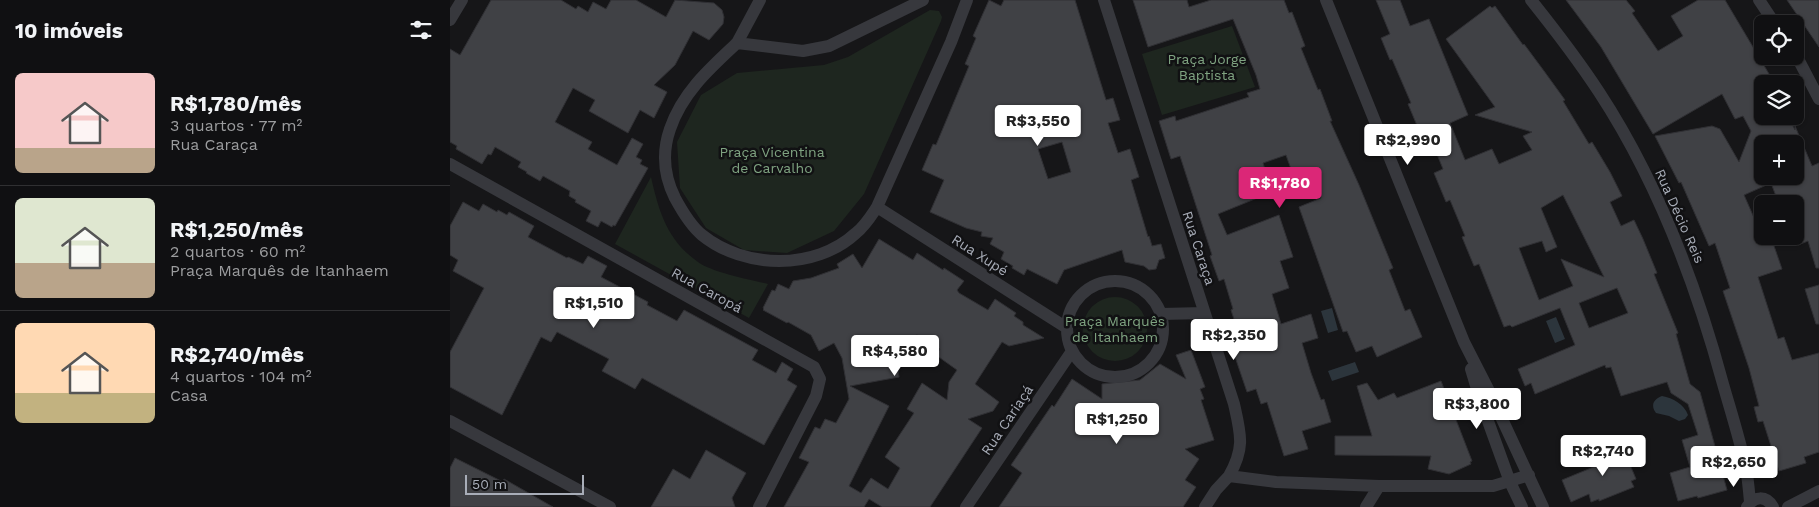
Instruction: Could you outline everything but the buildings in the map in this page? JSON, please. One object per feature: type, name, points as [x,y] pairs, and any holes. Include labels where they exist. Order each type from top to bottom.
[{"type":"street","points":[[450,20],[462,0]]},
{"type":"street","points":[[758,0],[737,43],[700,78],[679,109],[670,128],[665,148],[666,172],[670,188],[688,220],[701,235],[720,247],[759,260],[802,260],[838,245],[855,234],[869,219],[877,207],[951,42],[967,0]]},
{"type":"street","points":[[737,43],[803,51],[829,46],[923,0]]},
{"type":"street","name":"Rua Caraça","points":[[1104,0],[1234,404],[1238,423],[1241,442],[1238,460],[1229,476],[1216,490],[1205,507]]},
{"type":"street","points":[[1326,0],[1464,342],[1489,390],[1543,507]]},
{"type":"street","name":"Rua Décio Reis","points":[[1531,0],[1560,36],[1599,93],[1645,174],[1683,260],[1701,307],[1746,470],[1760,503]]},
{"type":"street","points":[[1759,0],[1769,15]]},
{"type":"street","points":[[1801,65],[1819,99]]},
{"type":"street","name":"Rua Caropá","points":[[450,164],[814,367],[820,379],[820,386],[759,507]]},
{"type":"street","name":"Rua Xupé","points":[[877,207],[1067,328]]},
{"type":"street","points":[[1115,280],[1130,283],[1144,290],[1154,300],[1161,314],[1164,332],[1159,349],[1149,364],[1134,374],[1116,378],[1099,374],[1083,365],[1072,351],[1068,340],[1069,314],[1076,300],[1087,289],[1101,283],[1115,280]]},
{"type":"street","points":[[1161,314],[1204,313]]},
{"type":"street","points":[[1464,342],[1480,399],[1510,482],[1522,507]]},
{"type":"street","name":"Rua Cariaçá","points":[[966,507],[1072,351]]},
{"type":"street","points":[[450,421],[610,507]]},
{"type":"street","points":[[1229,476],[1276,482],[1379,486],[1493,486],[1529,475]]},
{"type":"street","points":[[1366,507],[1379,486]]},
{"type":"street","points":[[1760,503],[1791,505],[1819,491]]},
{"type":"green space","name":"Praça Vicentina de Carvalho","points":[[930,10],[939,11],[942,17],[941,21],[864,194],[834,231],[787,253],[744,250],[706,228],[680,188],[677,142],[701,95],[737,73],[824,65],[848,57]]},
{"type":"green space","name":"Praça Jorge Baptista","points":[[1232,26],[1255,87],[1162,115],[1142,54]]},
{"type":"green space","points":[[651,177],[657,202],[666,224],[672,235],[687,253],[704,266],[768,284],[749,318],[615,244]]},
{"type":"green space","name":"Praça Marquês de Itanhaem","points":[[1115,297],[1133,303],[1141,311],[1147,329],[1141,347],[1133,355],[1115,361],[1097,355],[1089,347],[1083,329],[1089,311],[1097,303]]},
{"type":"shaded area","points":[[1332,308],[1338,330],[1328,333],[1321,311]]},
{"type":"shaded area","points":[[1556,317],[1565,339],[1555,343],[1546,321]]},
{"type":"shaded area","points":[[1355,362],[1359,372],[1332,381],[1328,371]]},
{"type":"shaded area","points":[[1662,396],[1670,398],[1681,405],[1688,415],[1685,419],[1679,421],[1656,413],[1653,407],[1654,403]]}]
